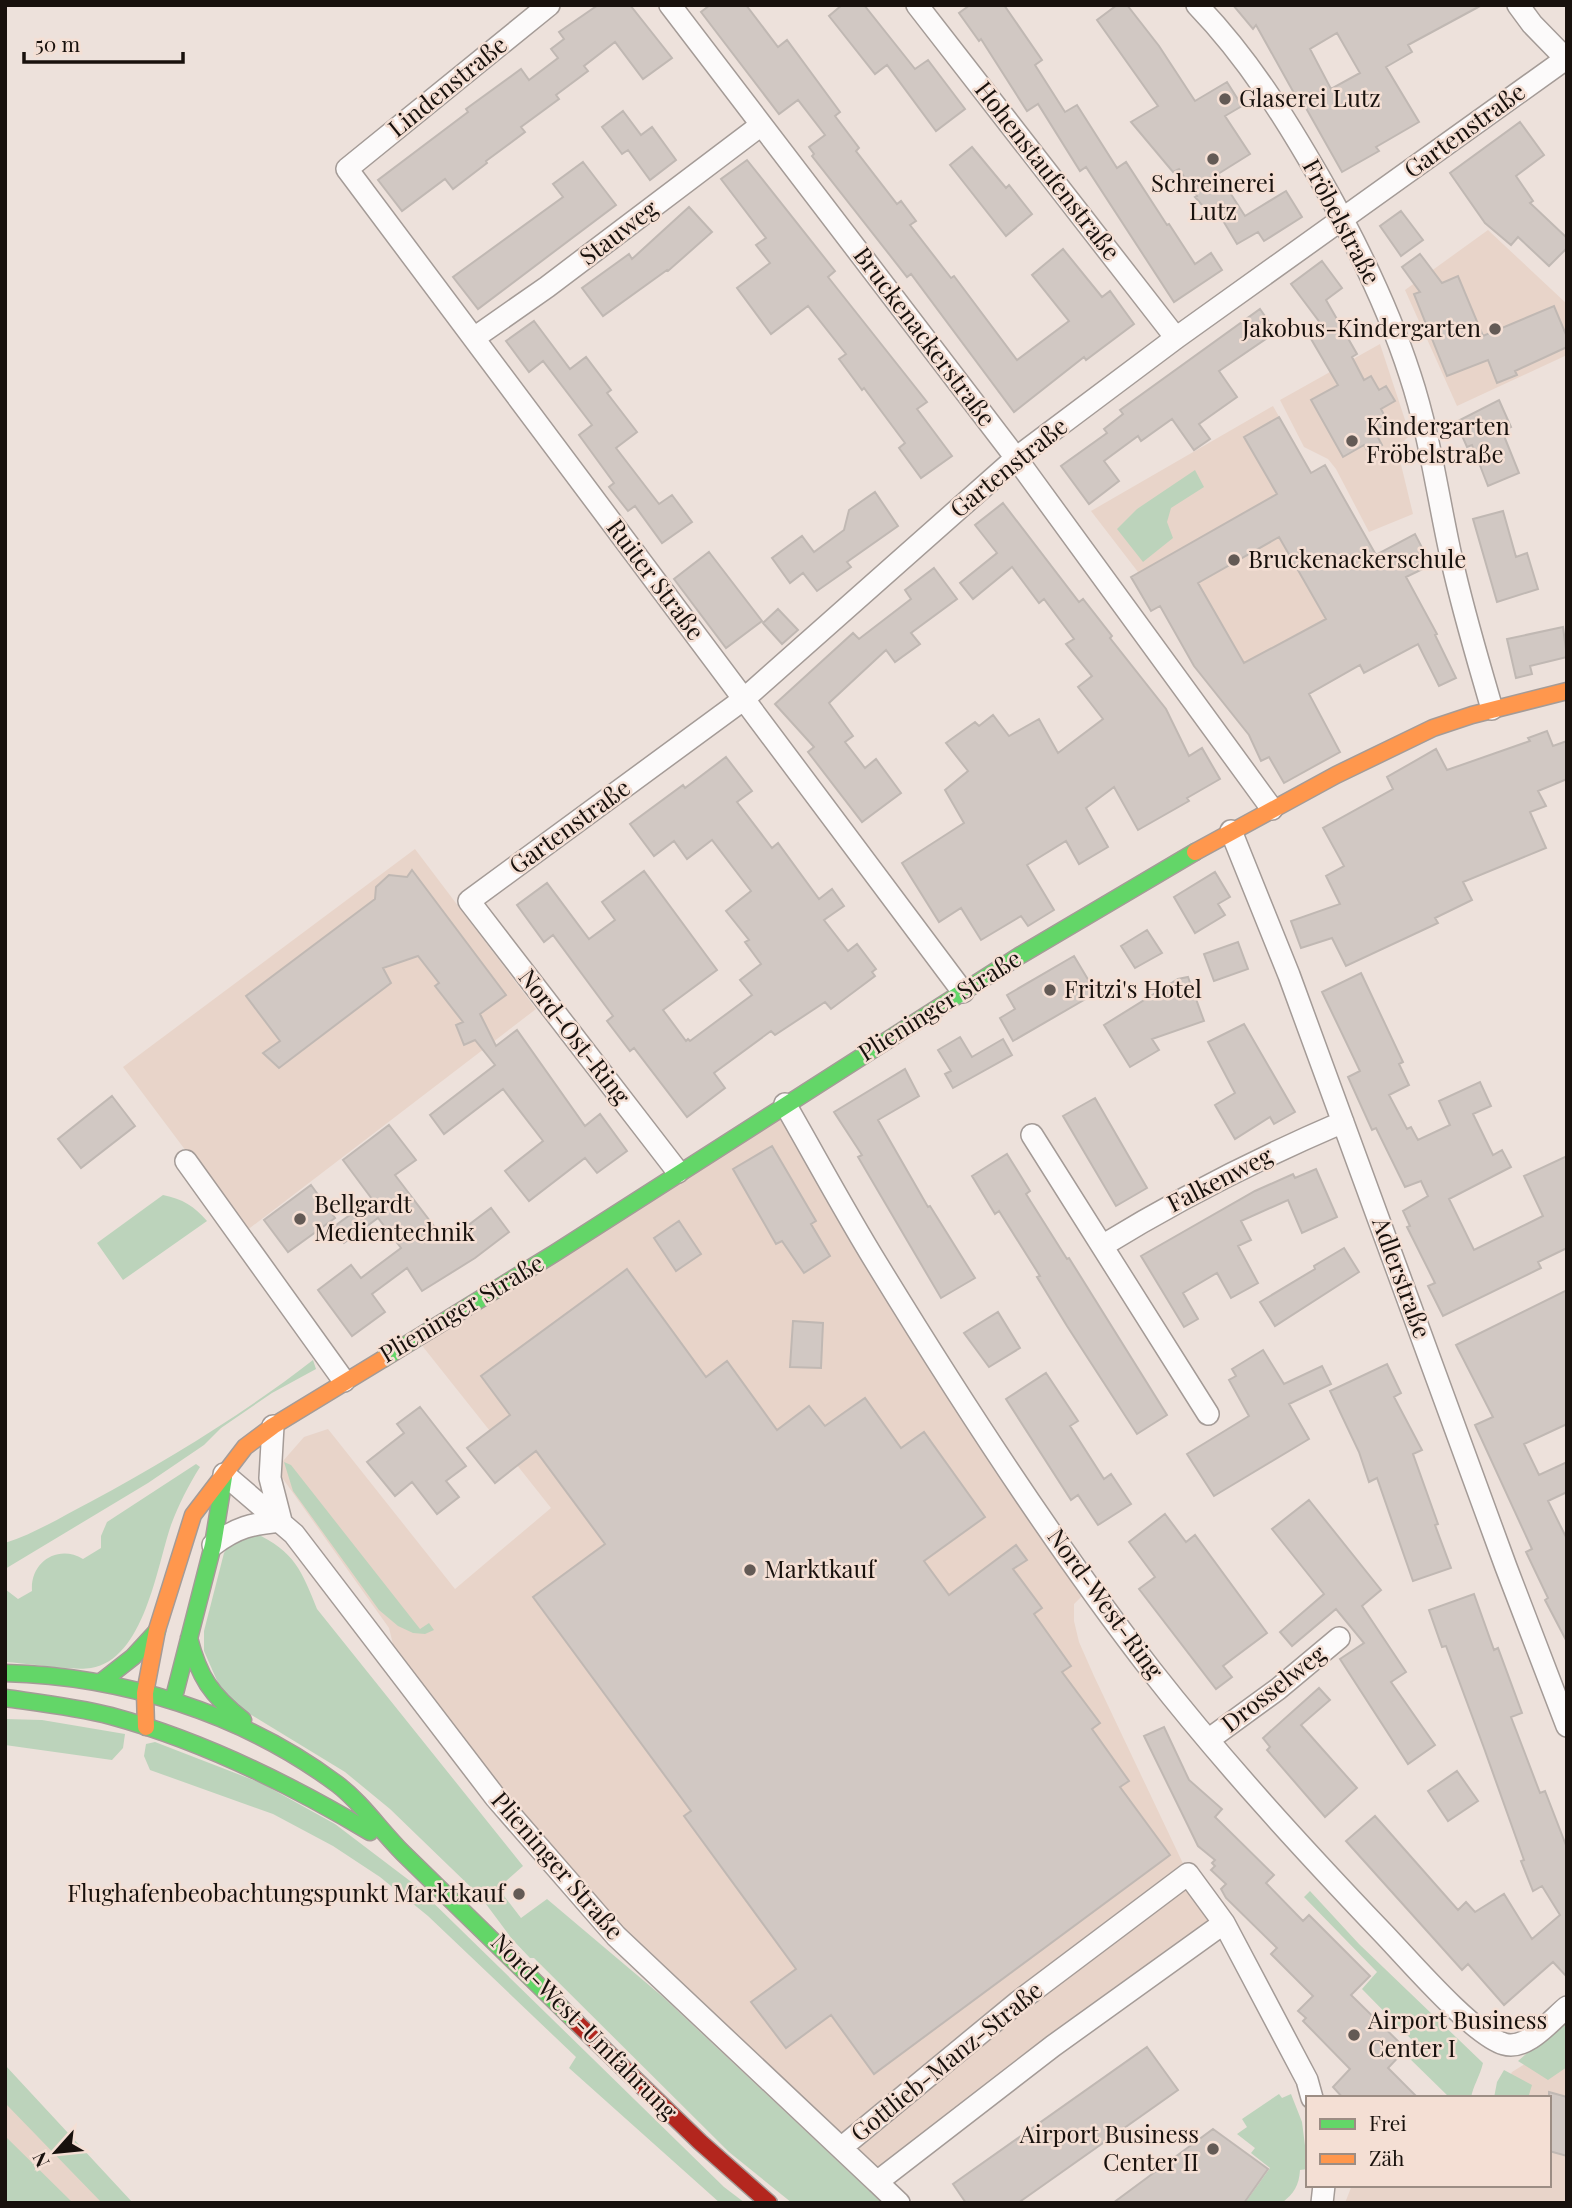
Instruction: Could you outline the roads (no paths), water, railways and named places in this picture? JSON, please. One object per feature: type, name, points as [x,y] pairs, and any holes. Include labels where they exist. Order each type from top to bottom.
[{"type":"main road","name":"Plieninger Straße","points":[[146,1727],[145,1693],[157,1630],[193,1515],[245,1447],[273,1426],[496,1289],[1075,922],[1231,831],[1406,740],[1492,709],[1567,691]]},
{"type":"main road","name":"Plieninger Straße","points":[[173,1701],[213,1545],[224,1474]]},
{"type":"main road","points":[[101,1682],[133,1657],[157,1630]]},
{"type":"main road","points":[[189,1638],[194,1661],[215,1698],[274,1743]]},
{"type":"main road","name":"Nord-West-Umfahrung","points":[[5,1672],[54,1674],[101,1682],[173,1701],[274,1743],[338,1785],[400,1850],[459,1904],[698,2140],[769,2203]]},
{"type":"main road","name":"Nord-West-Umfahrung","points":[[5,1698],[88,1711],[146,1727],[270,1775],[318,1800],[400,1850]]},
{"type":"main road","points":[[146,1727],[173,1701]]},
{"type":"street","name":"Lindenstraße","points":[[347,169],[549,5]]},
{"type":"street","name":"Bruckenackerstraße","points":[[670,5],[1016,458],[1272,809]]},
{"type":"street","name":"Hohenstaufenstraße","points":[[918,5],[1176,338]]},
{"type":"street","name":"Fröbelstraße","points":[[1197,5],[1227,37],[1264,87],[1343,219],[1366,264],[1418,400],[1452,563],[1492,709]]},
{"type":"street","points":[[1518,5],[1532,24],[1566,59]]},
{"type":"street","name":"Gartenstraße","points":[[469,901],[744,699],[1016,458],[1176,338],[1566,59]]},
{"type":"street","name":"Stauweg","points":[[474,338],[547,287],[761,125]]},
{"type":"street","name":"Ruiter Straße","points":[[347,169],[963,992]]},
{"type":"street","name":"Adlerstraße","points":[[1231,831],[1261,901],[1567,1726]]},
{"type":"street","name":"Nord-Ost-Ring","points":[[469,901],[678,1172]]},
{"type":"street","name":"Nord-West-Ring","points":[[785,1104],[877,1264],[977,1421],[1123,1633],[1208,1740],[1267,1808],[1417,1969],[1479,2029],[1501,2043],[1515,2045],[1525,2041],[1567,2007]]},
{"type":"street","name":"Falkenweg","points":[[1102,1246],[1213,1181],[1343,1122]]},
{"type":"street","points":[[1032,1135],[1208,1414]]},
{"type":"street","points":[[186,1161],[344,1381]]},
{"type":"street","name":"Plieninger Straße","points":[[273,1426],[270,1478],[281,1521]]},
{"type":"street","name":"Plieninger Straße","points":[[224,1474],[281,1521],[312,1555],[496,1798],[600,1918],[841,2148]]},
{"type":"street","points":[[213,1545],[230,1532],[250,1524],[281,1521]]},
{"type":"street","name":"Drosselweg","points":[[1208,1740],[1278,1689],[1339,1638]]},
{"type":"street","name":"Gottlieb-Manz-Straße","points":[[1224,1923],[1053,2046],[877,2182],[841,2148],[1018,2002],[1188,1874],[1224,1923],[1307,2080],[1311,2096]]},
{"type":"street","points":[[877,2182],[899,2203]]},
{"type":"place","name":"Glaserei Lutz","points":[[1225,99]]},
{"type":"place","name":"Schreinerei Lutz","points":[[1213,159]]},
{"type":"place","name":"Jakobus-Kindergarten","points":[[1495,329]]},
{"type":"place","name":"Kindergarten Fröbelstraße","points":[[1352,441]]},
{"type":"place","name":"Bruckenackerschule","points":[[1234,560]]},
{"type":"place","name":"Fritzi's Hotel","points":[[1050,990]]},
{"type":"place","name":"Bellgardt Medientechnik","points":[[300,1219]]},
{"type":"place","name":"Marktkauf","points":[[750,1570]]},
{"type":"place","name":"Flughafenbeobachtungspunkt Marktkauf","points":[[519,1894]]},
{"type":"place","name":"Airport Business Center I","points":[[1354,2035]]},
{"type":"place","name":"Airport Business Center II","points":[[1213,2149]]}]
